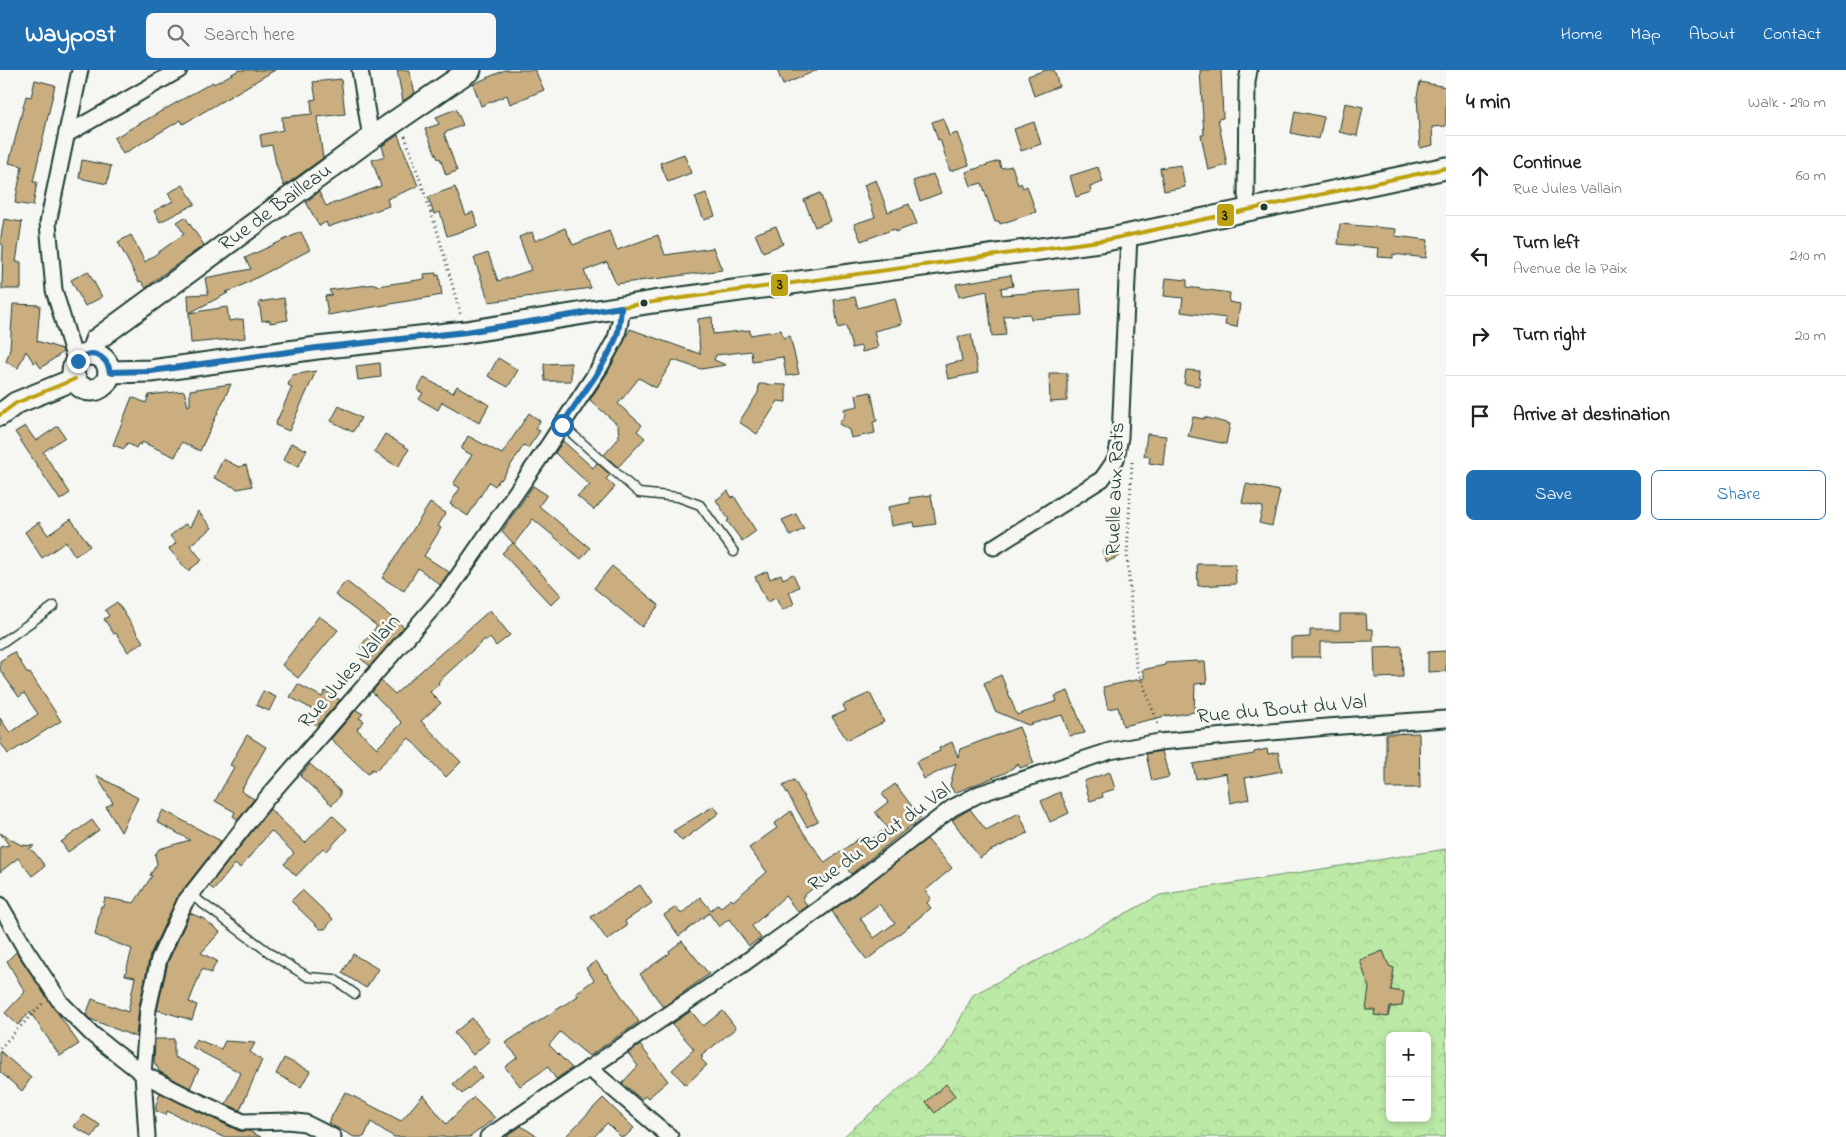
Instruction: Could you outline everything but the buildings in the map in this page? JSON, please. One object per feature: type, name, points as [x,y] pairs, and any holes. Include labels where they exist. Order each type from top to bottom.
[{"type":"main road","name":"Rue de Bailleau","points":[[81,364],[96,340],[371,138],[470,70]]},
{"type":"main road","points":[[110,372],[151,371],[317,348],[466,332],[621,307],[1033,251],[1129,235],[1446,168]]},
{"type":"main road","points":[[0,415],[16,403],[81,364],[96,355],[106,362],[110,372],[106,383],[96,390],[85,389],[80,386],[81,364]]},
{"type":"street","points":[[80,70],[48,222],[54,290],[73,353],[81,364]]},
{"type":"street","points":[[67,134],[179,70]]},
{"type":"street","points":[[360,70],[371,138]]},
{"type":"street","points":[[1249,70],[1247,82],[1246,195],[1249,210]]},
{"type":"street","points":[[994,547],[1102,479],[1116,458],[1120,437],[1129,235]]},
{"type":"street","name":"Rue Jules Vallain","points":[[147,1137],[143,1074],[148,1009],[159,959],[185,902],[266,799],[450,588],[562,425],[600,366],[616,338],[621,307]]},
{"type":"street","name":"Rue du Bout du Val","points":[[488,1137],[743,964],[862,878],[952,808],[979,794],[1110,751],[1165,741],[1446,719]]},
{"type":"street","points":[[0,905],[53,993],[61,1003],[93,1035],[143,1074],[243,1122],[288,1121],[305,1124],[333,1137]]},
{"type":"street","points":[[589,1068],[670,1137]]},
{"type":"lane","points":[[562,425],[639,494],[678,497],[700,505],[734,552]]},
{"type":"lane","points":[[0,644],[54,606]]},
{"type":"lane","points":[[192,895],[274,956],[308,977],[334,979],[355,994]]},
{"type":"path","points":[[399,119],[437,230],[466,332]]},
{"type":"path","name":"Ruelle aux Rats","points":[[1132,459],[1127,555],[1136,665],[1165,741]]},
{"type":"path","points":[[0,1048],[53,993]]},
{"type":"green space","points":[[1446,849],[1446,1137],[843,1137],[943,1051],[973,995],[1160,895]]},
{"type":"transit line","name":"3","points":[[109,372],[151,371],[317,348],[466,332],[653,302],[1106,240],[1446,168]]},
{"type":"transit line","name":"3","points":[[0,415],[16,403],[75,379]]},
{"type":"route","points":[[78,361],[84,355],[90,354],[102,358],[109,367],[110,372],[151,371],[317,348],[466,332],[621,307],[616,338],[562,425]]}]
